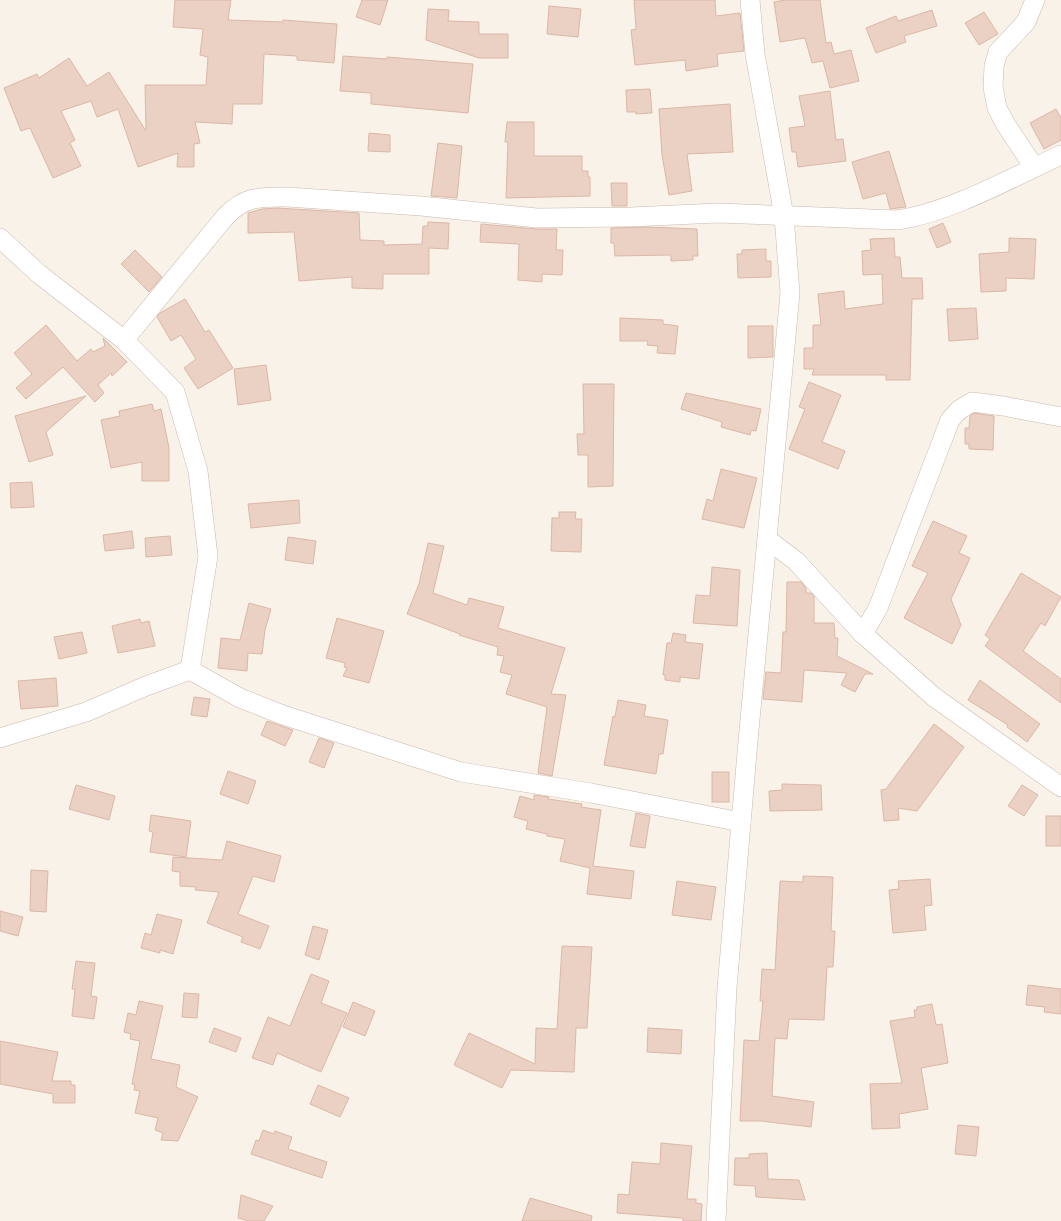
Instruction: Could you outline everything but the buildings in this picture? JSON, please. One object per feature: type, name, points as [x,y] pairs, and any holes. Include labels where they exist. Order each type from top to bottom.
[{"type":"street","points":[[716,1221],[728,988],[741,822],[790,293],[784,216],[755,54],[750,0]]},
{"type":"street","points":[[1034,167],[997,108],[993,87],[994,66],[998,52],[1026,22],[1035,0]]},
{"type":"street","points":[[124,340],[225,217],[236,205],[246,200],[266,197],[287,197],[421,206],[537,218],[631,217],[718,213],[897,220],[945,207],[1061,155]]},
{"type":"street","points":[[0,238],[39,274],[124,340],[175,392],[198,471],[208,556],[190,670]]},
{"type":"street","points":[[863,634],[878,608],[950,420],[959,410],[972,402],[1003,406],[1061,417]]},
{"type":"street","points":[[767,539],[796,561],[863,634],[934,697],[1061,787]]},
{"type":"street","points":[[0,738],[86,712],[146,686],[190,670],[240,698],[283,715],[462,772],[591,793],[741,822]]}]
